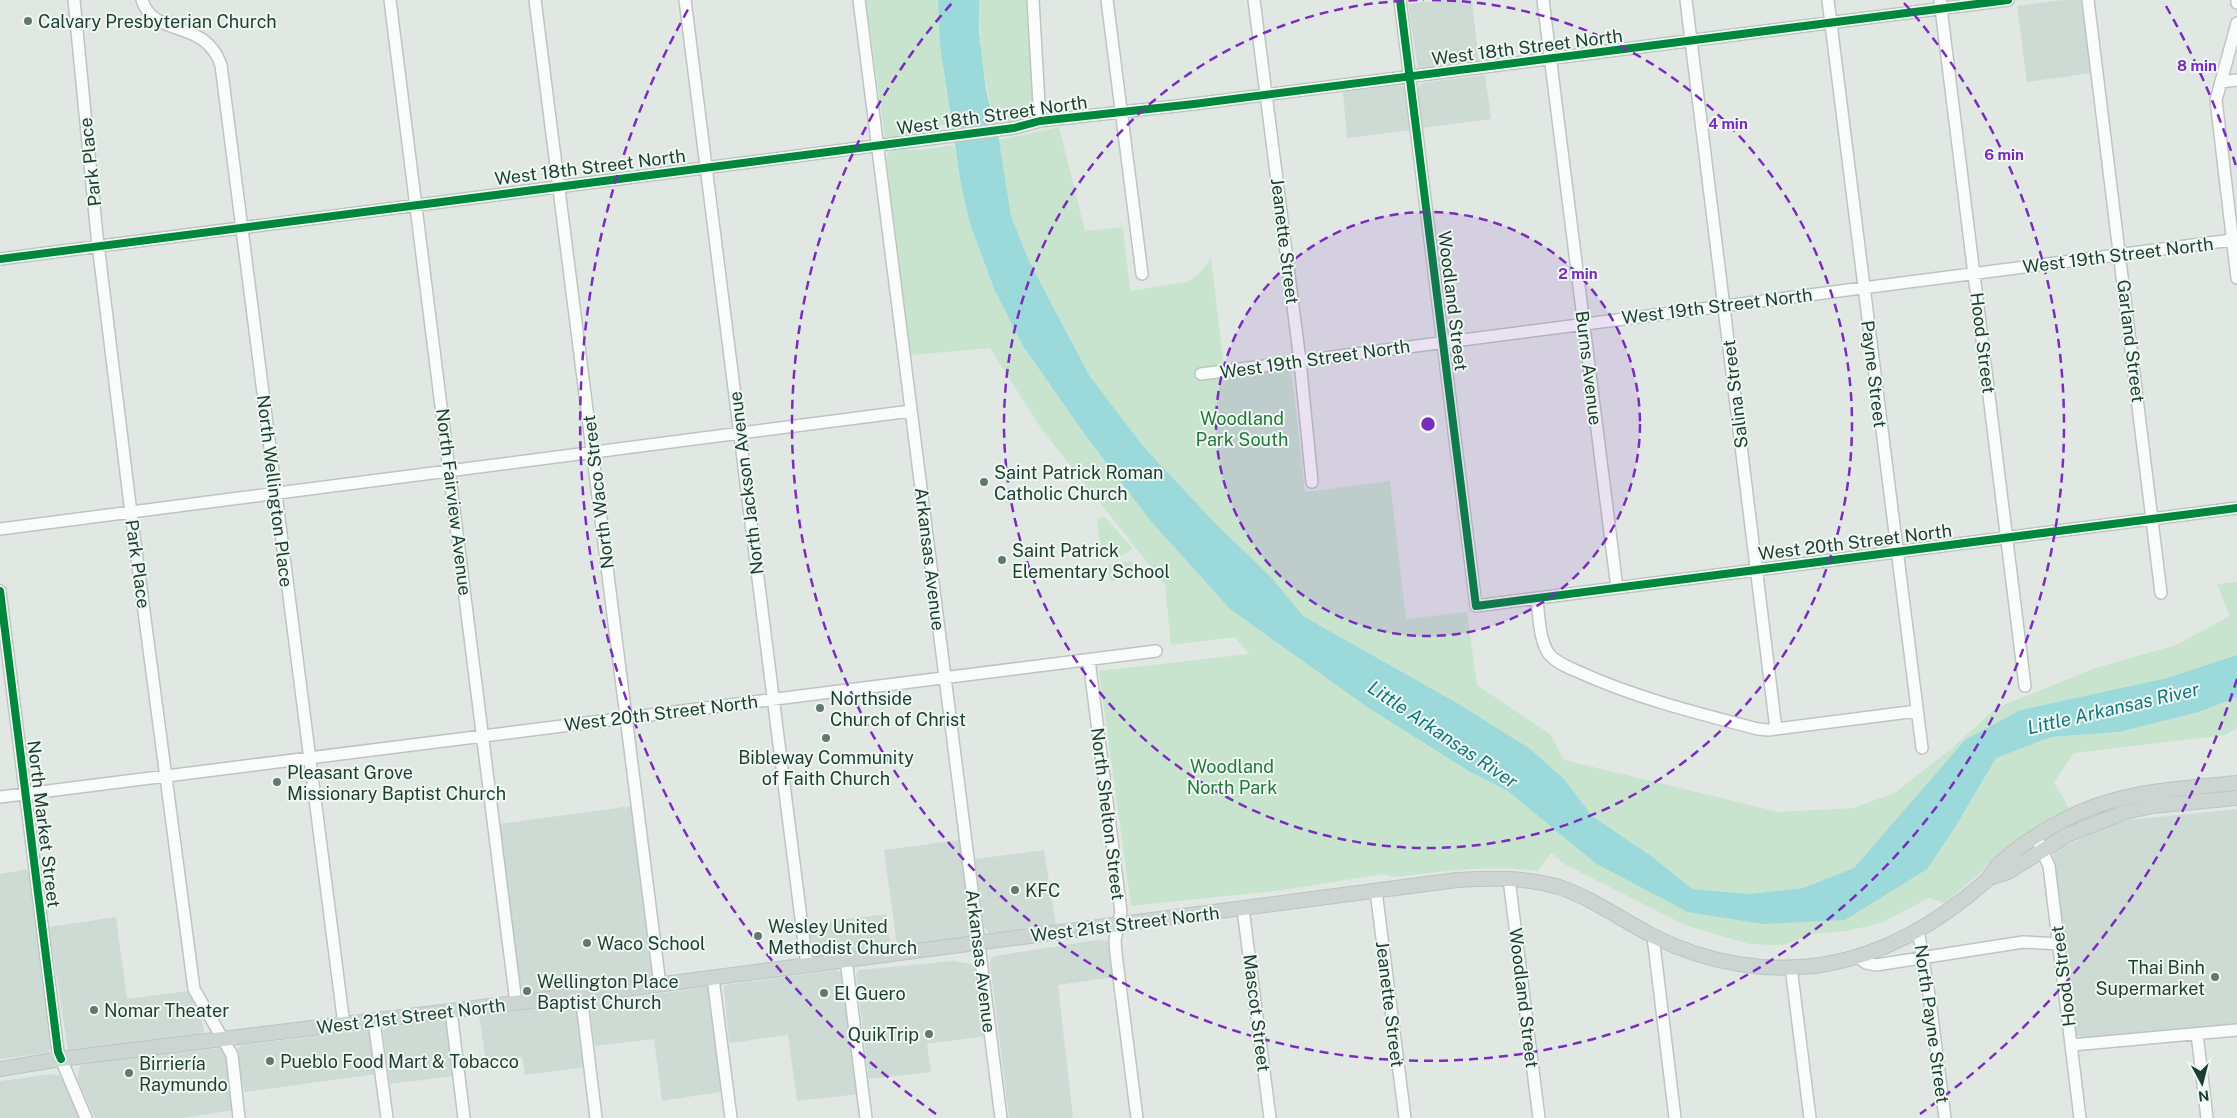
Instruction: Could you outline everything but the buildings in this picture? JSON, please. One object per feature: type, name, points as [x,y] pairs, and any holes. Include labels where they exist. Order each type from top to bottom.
[{"type":"main road","name":"West 21st Street North","points":[[0,1069],[807,966],[1457,880],[1532,880],[1560,888],[1589,900],[1653,936],[1705,957],[1727,962],[1769,968],[1827,964],[1857,957],[1886,946],[1934,921],[1989,878],[1999,864],[2036,837],[2060,822],[2093,806],[2130,794],[2237,783]]},
{"type":"main road","name":"West 21st Street North","points":[[1989,878],[2008,872],[2067,835],[2122,813],[2152,806],[2237,798]]},
{"type":"street","name":"Park Place","points":[[74,0],[99,247],[130,513],[167,776],[194,988],[232,1055],[239,1118]]},
{"type":"street","name":"North Wellington Place","points":[[142,0],[151,16],[172,28],[199,36],[216,52],[221,65],[344,1025]]},
{"type":"street","name":"North Fairview Avenue","points":[[390,0],[516,1003]]},
{"type":"street","name":"North Waco Street","points":[[535,0],[594,453],[660,985]]},
{"type":"street","name":"North Jackson Avenue","points":[[685,0],[807,966]]},
{"type":"street","name":"Arkansas Avenue","points":[[859,0],[1001,1118]]},
{"type":"street","points":[[1033,0],[1040,121]]},
{"type":"street","points":[[1107,0],[1142,274]]},
{"type":"street","name":"Jeanette Street","points":[[1254,0],[1300,361],[1312,482]]},
{"type":"street","name":"Woodland Street","points":[[1400,0],[1476,606]]},
{"type":"street","name":"Burns Avenue","points":[[1543,0],[1617,588]]},
{"type":"street","name":"Salina Street","points":[[1686,0],[1776,729]]},
{"type":"street","name":"Payne Street","points":[[1828,0],[1922,748]]},
{"type":"street","name":"West 18th Street North","points":[[0,259],[1014,128],[1040,121],[1122,113],[1830,23],[1941,4],[2008,0]]},
{"type":"street","name":"Garland Street","points":[[2088,0],[2161,593]]},
{"type":"street","name":"Hood Street","points":[[1941,4],[2026,686]]},
{"type":"street","points":[[2237,23],[2216,100],[2216,112],[2231,187],[2232,240],[2237,278]]},
{"type":"street","points":[[2221,82],[2237,80]]},
{"type":"street","name":"West 19th Street North","points":[[1201,374],[2232,240]]},
{"type":"street","points":[[0,529],[912,411]]},
{"type":"street","name":"West 20th Street North","points":[[1476,606],[2237,508]]},
{"type":"street","name":"North Market Street","points":[[0,591],[58,1052],[86,1118]]},
{"type":"street","points":[[1537,598],[1545,645],[1550,655],[1594,679],[1645,698],[1758,729],[1776,729],[1917,711]]},
{"type":"street","name":"West 20th Street North","points":[[0,798],[1156,651]]},
{"type":"street","name":"North Shelton Street","points":[[1089,660],[1121,912],[1116,940],[1116,954],[1137,1118]]},
{"type":"street","name":"Hood Street","points":[[2036,837],[2050,866],[2080,1118]]},
{"type":"street","name":"Woodland Street","points":[[1509,879],[1539,1118]]},
{"type":"street","name":"Jeanette Street","points":[[1376,891],[1404,1118]]},
{"type":"street","name":"Mascot Street","points":[[1243,908],[1270,1118]]},
{"type":"street","name":"North Payne Street","points":[[1918,930],[1924,958],[1945,1118]]},
{"type":"street","points":[[1653,936],[1675,1118]]},
{"type":"street","points":[[1857,957],[1866,963],[1876,965],[1972,948],[2023,942],[2059,944]]},
{"type":"street","points":[[846,960],[866,1118]]},
{"type":"street","points":[[1791,967],[1810,1118]]},
{"type":"street","points":[[713,978],[731,1118]]},
{"type":"street","points":[[581,995],[596,1118]]},
{"type":"street","points":[[451,1012],[464,1118]]},
{"type":"street","points":[[374,1021],[387,1118]]},
{"type":"street","points":[[2072,1045],[2237,1030]]},
{"type":"street","points":[[2197,1034],[2207,1118]]},
{"type":"shaded area","points":[[1442,0],[1472,0],[1479,63],[1418,70],[1408,4]]},
{"type":"shaded area","points":[[2063,0],[2083,0],[2093,73],[2027,82],[2017,6]]},
{"type":"shaded area","points":[[1485,75],[1491,119],[1423,128],[1418,88],[1422,83]]},
{"type":"shaded area","points":[[1399,85],[1407,91],[1412,130],[1347,138],[1343,92]]},
{"type":"shaded area","points":[[632,806],[654,971],[651,977],[645,981],[530,996],[522,995],[519,989],[499,824]]},
{"type":"shaded area","points":[[2237,809],[2237,1024],[2084,1038],[2076,1035],[2053,854],[2058,849],[2113,824],[2129,820]]},
{"type":"shaded area","points":[[959,840],[971,935],[969,937],[897,946],[884,850]]},
{"type":"shaded area","points":[[1044,850],[1056,925],[988,933],[984,926],[975,859]]},
{"type":"shaded area","points":[[29,869],[51,1047],[48,1053],[0,1059],[0,874]]},
{"type":"shaded area","points":[[886,914],[891,947],[817,957],[813,955],[809,924]]},
{"type":"shaded area","points":[[116,917],[127,999],[188,991],[202,1021],[204,1031],[202,1034],[68,1051],[49,927]]},
{"type":"shaded area","points":[[1097,940],[1110,943],[1115,977],[1058,985],[1073,1118],[1009,1118],[990,964],[991,959],[995,956]]},
{"type":"shaded area","points":[[953,961],[971,964],[977,973],[985,1036],[927,1044],[931,1072],[869,1079],[856,974],[859,970]]},
{"type":"shaded area","points":[[836,970],[844,974],[859,1094],[797,1101],[788,1035],[729,1043],[724,987],[726,985]]},
{"type":"shaded area","points":[[706,987],[710,988],[725,1091],[662,1101],[654,1039],[595,1046],[590,1009],[594,1003]]},
{"type":"shaded area","points":[[571,1003],[579,1008],[587,1067],[525,1075],[522,1057],[486,1062],[479,1016]]},
{"type":"shaded area","points":[[442,1020],[449,1024],[455,1076],[390,1084],[383,1031],[387,1027]]},
{"type":"shaded area","points":[[370,1030],[377,1074],[244,1092],[237,1052],[238,1048],[243,1045]]},
{"type":"shaded area","points":[[220,1048],[227,1053],[235,1110],[182,1118],[95,1118],[77,1079],[80,1066],[88,1063]]},
{"type":"shaded area","points":[[51,1074],[60,1076],[80,1118],[0,1118],[0,1081]]},
{"type":"green space","points":[[866,0],[938,0],[940,46],[951,124],[916,129],[910,135],[885,137]]},
{"type":"green space","points":[[979,0],[1028,0],[1034,118],[996,125],[983,63]]},
{"type":"green space","name":"Woodland Park South","points":[[1059,127],[1085,231],[1123,227],[1130,291],[1187,282],[1200,273],[1211,258],[1225,375],[1291,367],[1305,492],[1390,481],[1406,619],[1467,612],[1477,685],[1551,735],[1564,760],[1779,812],[1853,808],[1895,793],[1952,748],[1996,708],[2095,668],[2176,645],[2230,616],[2217,584],[2237,582],[2237,655],[2167,678],[2020,710],[1965,740],[1854,868],[1803,888],[1750,894],[1692,889],[1654,858],[1592,816],[1565,780],[1529,748],[1457,703],[1303,616],[1272,578],[1215,523],[1142,445],[1089,375],[1029,261],[1011,216],[999,140]]},
{"type":"green space","name":"Woodland North Park","points":[[954,145],[970,224],[995,291],[1023,346],[1086,436],[1472,773],[1508,791],[1595,863],[1763,924],[1957,824],[1996,758],[2051,737],[2119,732],[2199,712],[2237,697],[2237,727],[2226,735],[2074,753],[2054,782],[2069,808],[1998,858],[1945,903],[1929,898],[1881,923],[1846,931],[1810,934],[1784,945],[1749,944],[1685,925],[1566,865],[1551,853],[1538,871],[1484,869],[1395,877],[1383,874],[1283,890],[1131,906],[1099,671],[1249,654],[1235,637],[1171,645],[1165,585],[1040,427],[990,348],[911,355],[886,158],[888,153],[896,149],[918,150]]},
{"type":"green space","points":[[1104,516],[1133,549],[1117,558],[1102,559],[1097,520]]},
{"type":"green space","points":[[1132,561],[1135,576],[1111,581],[1108,565]]},
{"type":"water","name":"Little Arkansas River","points":[[938,0],[979,0],[979,32],[986,90],[999,140],[1011,216],[1029,261],[1089,375],[1142,445],[1215,523],[1272,578],[1303,616],[1457,703],[1529,748],[1565,780],[1592,816],[1654,858],[1692,889],[1750,894],[1803,888],[1854,868],[1965,740],[2020,710],[2167,678],[2237,655],[2237,697],[2199,712],[2119,732],[2051,737],[1996,758],[1957,824],[1927,869],[1845,920],[1763,924],[1688,912],[1595,863],[1508,791],[1472,773],[1367,707],[1230,609],[1150,520],[1086,436],[1023,346],[995,291],[970,224],[961,185],[940,46]]},
{"type":"cycle path","points":[[1400,0],[1476,606],[2237,508]]},
{"type":"cycle path","points":[[0,259],[1014,128],[1040,121],[1194,104],[2008,0]]},
{"type":"cycle path","points":[[0,591],[58,1052],[61,1059]]},
{"type":"place","name":"Calvary Presbyterian Church","points":[[28,21]]},
{"type":"place","name":"Saint Patrick Roman Catholic Church","points":[[984,482]]},
{"type":"place","name":"Saint Patrick Elementary School","points":[[1002,560]]},
{"type":"place","name":"Northside Church of Christ","points":[[820,708]]},
{"type":"place","name":"Bibleway Community of Faith Church","points":[[826,738]]},
{"type":"place","name":"Pleasant Grove Missionary Baptist Church","points":[[277,782]]},
{"type":"place","name":"KFC","points":[[1015,890]]},
{"type":"place","name":"Wesley United Methodist Church","points":[[758,936]]},
{"type":"place","name":"Waco School","points":[[587,943]]},
{"type":"place","name":"Thai Binh Supermarket","points":[[2215,977]]},
{"type":"place","name":"Wellington Place Baptist Church","points":[[527,991]]},
{"type":"place","name":"El Guero","points":[[824,993]]},
{"type":"place","name":"Nomar Theater","points":[[94,1010]]},
{"type":"place","name":"QuikTrip","points":[[929,1034]]},
{"type":"place","name":"Pueblo Food Mart & Tobacco","points":[[270,1061]]},
{"type":"place","name":"Birriería Raymundo","points":[[129,1073]]}]
